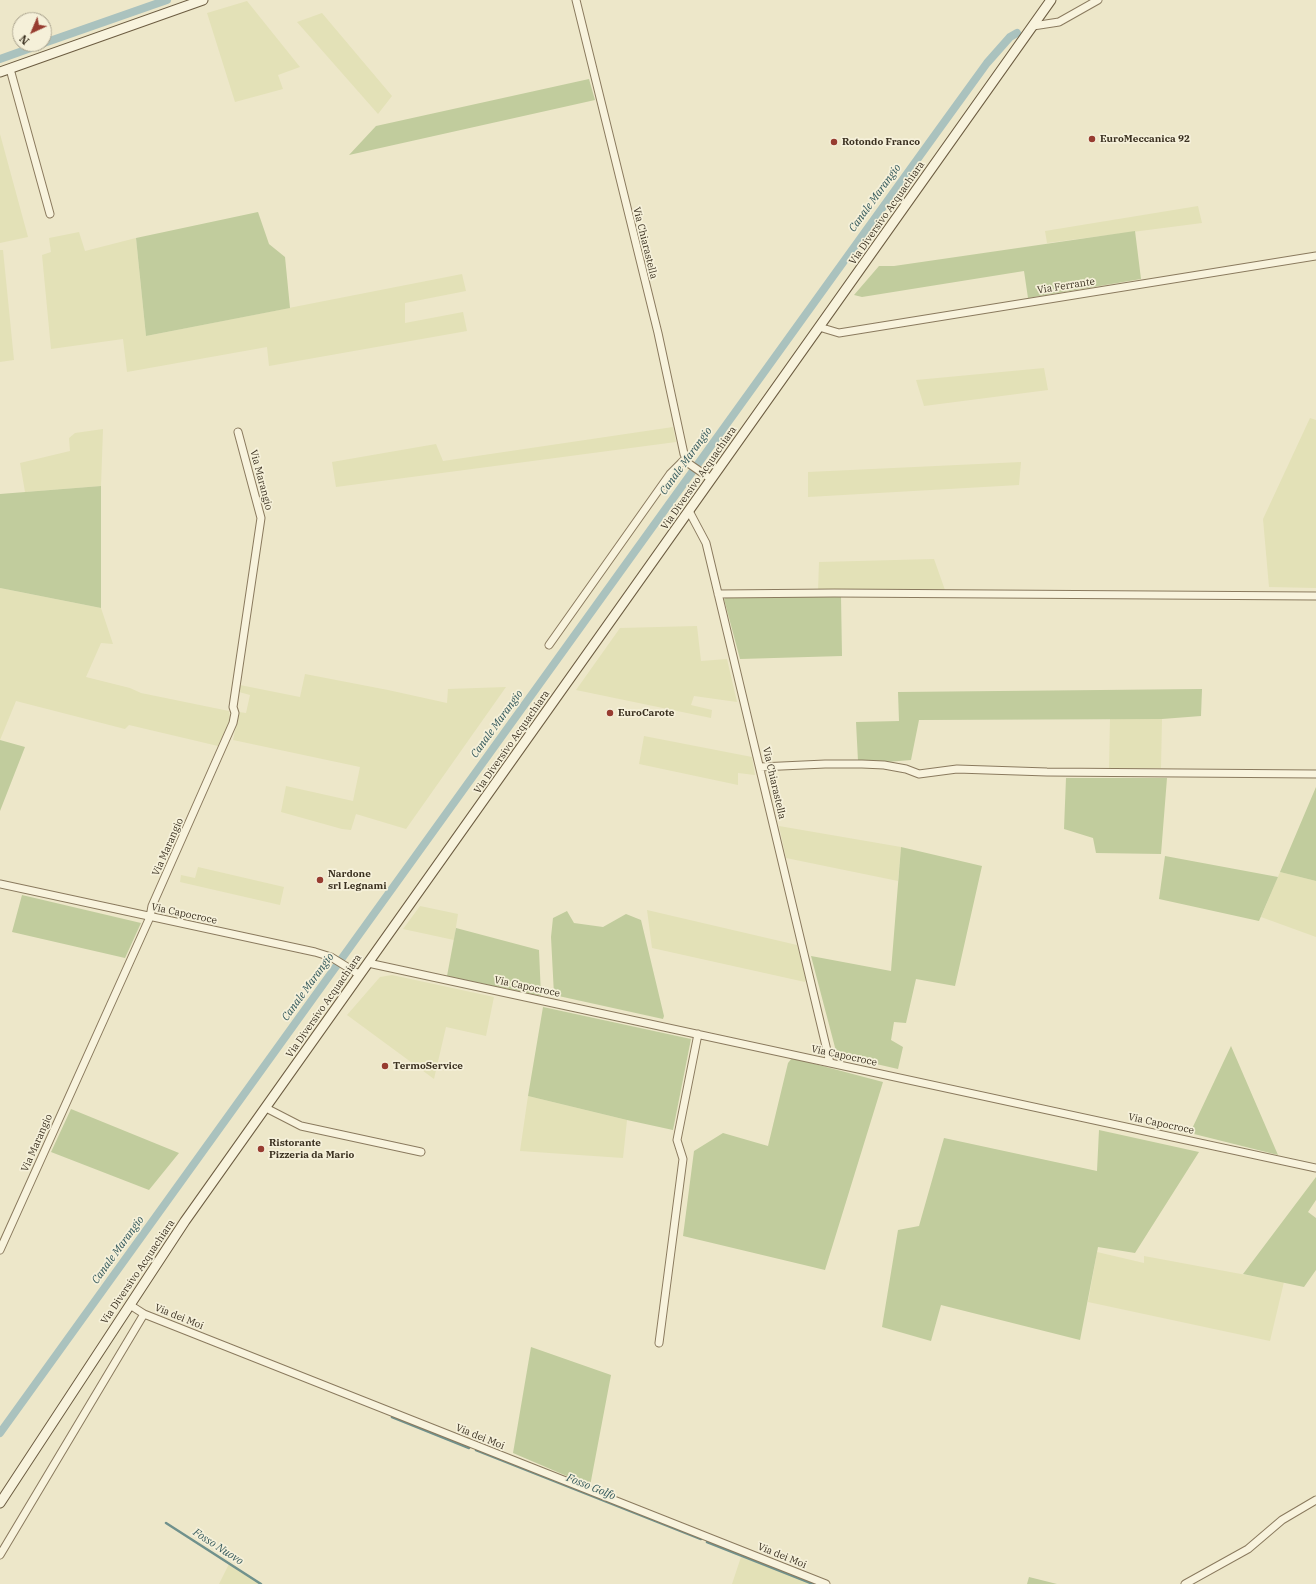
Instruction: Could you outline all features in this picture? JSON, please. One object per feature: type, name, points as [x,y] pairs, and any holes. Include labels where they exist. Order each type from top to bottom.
[{"type":"main road","points":[[0,72],[203,0]]},
{"type":"main road","name":"Via Diversivo Acquachiara","points":[[0,1503],[185,1221],[266,1108],[356,973],[368,963],[1051,0]]},
{"type":"street","name":"Via Chiarastella","points":[[576,0],[658,333],[678,432],[687,461]]},
{"type":"street","points":[[1033,26],[1059,22],[1098,0]]},
{"type":"street","points":[[10,69],[50,214]]},
{"type":"street","name":"Via Ferrante","points":[[819,327],[839,333],[1316,256]]},
{"type":"street","name":"Via Marangio","points":[[0,1250],[150,917],[152,906],[233,723],[235,713],[233,707],[261,518],[238,432]]},
{"type":"street","points":[[549,645],[670,474],[687,461],[711,479]]},
{"type":"street","name":"Via Chiarastella","points":[[689,511],[706,543],[830,1063]]},
{"type":"street","points":[[718,594],[834,593],[1316,596]]},
{"type":"street","points":[[760,767],[862,764],[884,765],[906,769],[919,774],[957,770],[1316,774]]},
{"type":"street","name":"Via Capocroce","points":[[0,884],[331,957],[356,973]]},
{"type":"street","name":"Via Capocroce","points":[[368,963],[1316,1168]]},
{"type":"street","points":[[659,1343],[683,1159],[677,1140],[698,1034]]},
{"type":"street","points":[[266,1108],[301,1126],[421,1152]]},
{"type":"street","name":"Via dei Moi","points":[[130,1305],[144,1314],[826,1584]]},
{"type":"street","points":[[0,1555],[144,1314]]},
{"type":"street","points":[[1185,1584],[1248,1549],[1282,1520],[1316,1500]]},
{"type":"shaded area","points":[[247,1],[300,67],[278,75],[283,89],[235,102],[207,13]]},
{"type":"shaded area","points":[[322,13],[392,96],[378,114],[297,22]]},
{"type":"shaded area","points":[[0,134],[28,237],[0,243]]},
{"type":"shaded area","points":[[1198,206],[1202,223],[1047,243],[1045,231]]},
{"type":"shaded area","points":[[79,232],[85,251],[136,238],[146,336],[462,274],[466,291],[405,303],[405,323],[463,312],[467,331],[269,366],[267,347],[127,372],[123,339],[51,349],[42,255],[51,252],[49,238]]},
{"type":"shaded area","points":[[0,250],[3,250],[14,360],[0,362]]},
{"type":"shaded area","points":[[1044,368],[1048,390],[924,406],[916,380]]},
{"type":"shaded area","points":[[1310,418],[1316,420],[1316,588],[1269,587],[1263,519]]},
{"type":"shaded area","points":[[673,427],[676,442],[336,487],[332,462],[436,444],[443,461]]},
{"type":"shaded area","points":[[103,429],[101,486],[25,492],[20,463],[70,451],[69,438],[75,433]]},
{"type":"shaded area","points":[[1021,462],[1019,485],[808,497],[808,472]]},
{"type":"shaded area","points":[[934,559],[945,590],[818,591],[819,562]]},
{"type":"shaded area","points":[[0,588],[101,608],[113,644],[101,643],[86,677],[130,688],[141,693],[229,711],[231,721],[218,746],[129,725],[125,729],[16,701],[0,740]]},
{"type":"shaded area","points":[[697,626],[701,661],[727,659],[737,702],[694,696],[691,705],[712,710],[711,718],[576,690],[620,628]]},
{"type":"shaded area","points":[[305,674],[447,703],[448,689],[506,687],[406,829],[356,814],[351,830],[342,829],[281,812],[286,786],[353,801],[360,767],[233,740],[239,712],[246,713],[250,695],[239,692],[240,685],[300,697]]},
{"type":"shaded area","points":[[1110,719],[1162,719],[1161,768],[1109,768]]},
{"type":"shaded area","points":[[644,736],[752,757],[755,775],[738,773],[738,785],[639,764]]},
{"type":"shaded area","points":[[779,826],[901,847],[898,881],[786,858]]},
{"type":"shaded area","points":[[198,867],[284,887],[280,905],[180,882],[181,875],[195,878]]},
{"type":"shaded area","points":[[1280,872],[1316,881],[1316,937],[1261,917]]},
{"type":"shaded area","points":[[420,906],[458,914],[454,940],[403,929]]},
{"type":"shaded area","points":[[647,910],[797,945],[806,980],[805,982],[652,948]]},
{"type":"shaded area","points":[[392,975],[494,997],[486,1036],[446,1027],[434,1079],[347,1015],[380,977]]},
{"type":"shaded area","points":[[528,1096],[627,1120],[623,1158],[520,1151]]},
{"type":"shaded area","points":[[1097,1252],[1144,1263],[1144,1256],[1284,1282],[1270,1341],[1088,1302]]},
{"type":"shaded area","points":[[741,1557],[815,1584],[732,1584]]},
{"type":"shaded area","points":[[229,1564],[263,1584],[219,1584]]},
{"type":"green space","points":[[589,79],[595,100],[349,155],[376,126]]},
{"type":"green space","points":[[258,212],[269,244],[285,257],[290,308],[146,336],[136,238]]},
{"type":"green space","points":[[1135,231],[1141,279],[1028,298],[1024,271],[862,297],[854,295],[879,266],[894,266]]},
{"type":"green space","points":[[101,486],[101,608],[0,588],[0,494]]},
{"type":"green space","points":[[729,596],[841,596],[842,656],[740,659],[724,599]]},
{"type":"green space","points":[[1202,689],[1201,716],[1162,719],[919,720],[911,760],[887,762],[858,761],[856,722],[899,721],[898,692]]},
{"type":"green space","points":[[0,740],[25,747],[0,811]]},
{"type":"green space","points":[[1066,778],[1167,778],[1161,854],[1096,853],[1093,838],[1064,829]]},
{"type":"green space","points":[[1316,787],[1316,881],[1280,872]]},
{"type":"green space","points":[[901,847],[982,866],[955,986],[916,979],[906,1023],[894,1022],[891,1040],[903,1047],[898,1069],[837,1055],[811,956],[891,971]]},
{"type":"green space","points":[[1165,856],[1278,877],[1259,921],[1159,899]]},
{"type":"green space","points":[[22,895],[141,923],[125,958],[12,932]]},
{"type":"green space","points":[[567,911],[574,923],[603,927],[626,914],[641,920],[664,1016],[663,1019],[554,995],[551,937],[553,918]]},
{"type":"green space","points":[[456,928],[539,950],[541,996],[447,976]]},
{"type":"green space","points":[[543,1007],[691,1039],[673,1130],[528,1096]]},
{"type":"green space","points":[[1231,1046],[1278,1155],[1190,1133]]},
{"type":"green space","points":[[792,1058],[883,1082],[825,1270],[683,1236],[694,1151],[723,1133],[768,1146],[788,1063]]},
{"type":"green space","points":[[71,1109],[179,1153],[149,1190],[51,1152]]},
{"type":"green space","points":[[1099,1130],[1199,1152],[1135,1253],[1098,1247],[1080,1340],[941,1305],[931,1341],[882,1327],[898,1230],[919,1226],[944,1138],[1097,1171]]},
{"type":"green space","points":[[1316,1177],[1316,1200],[1308,1212],[1316,1218],[1316,1270],[1304,1287],[1243,1274]]},
{"type":"green space","points":[[531,1347],[611,1375],[590,1486],[513,1453]]},
{"type":"green space","points":[[1029,1577],[1057,1584],[1027,1584]]},
{"type":"waterway","points":[[52,40],[167,0]]},
{"type":"waterway","name":"Canale Marangio","points":[[0,1433],[987,63],[1010,37],[1017,33]]},
{"type":"waterway","points":[[0,59],[20,52]]},
{"type":"waterway","name":"Fosso Golfo","points":[[392,1417],[469,1448]]},
{"type":"waterway","name":"Fosso Golfo","points":[[476,1450],[701,1539]]},
{"type":"waterway","name":"Fosso Nuovo","points":[[166,1523],[261,1584]]},
{"type":"waterway","name":"Fosso Golfo","points":[[707,1542],[813,1584]]},
{"type":"place","name":"EuroMeccanica 92","points":[[1092,139]]},
{"type":"place","name":"Rotondo Franco","points":[[834,142]]},
{"type":"place","name":"EuroCarote","points":[[610,713]]},
{"type":"place","name":"Nardone srl Legnami","points":[[320,880]]},
{"type":"place","name":"TermoService","points":[[385,1066]]},
{"type":"place","name":"Ristorante Pizzeria da Mario","points":[[261,1149]]}]
